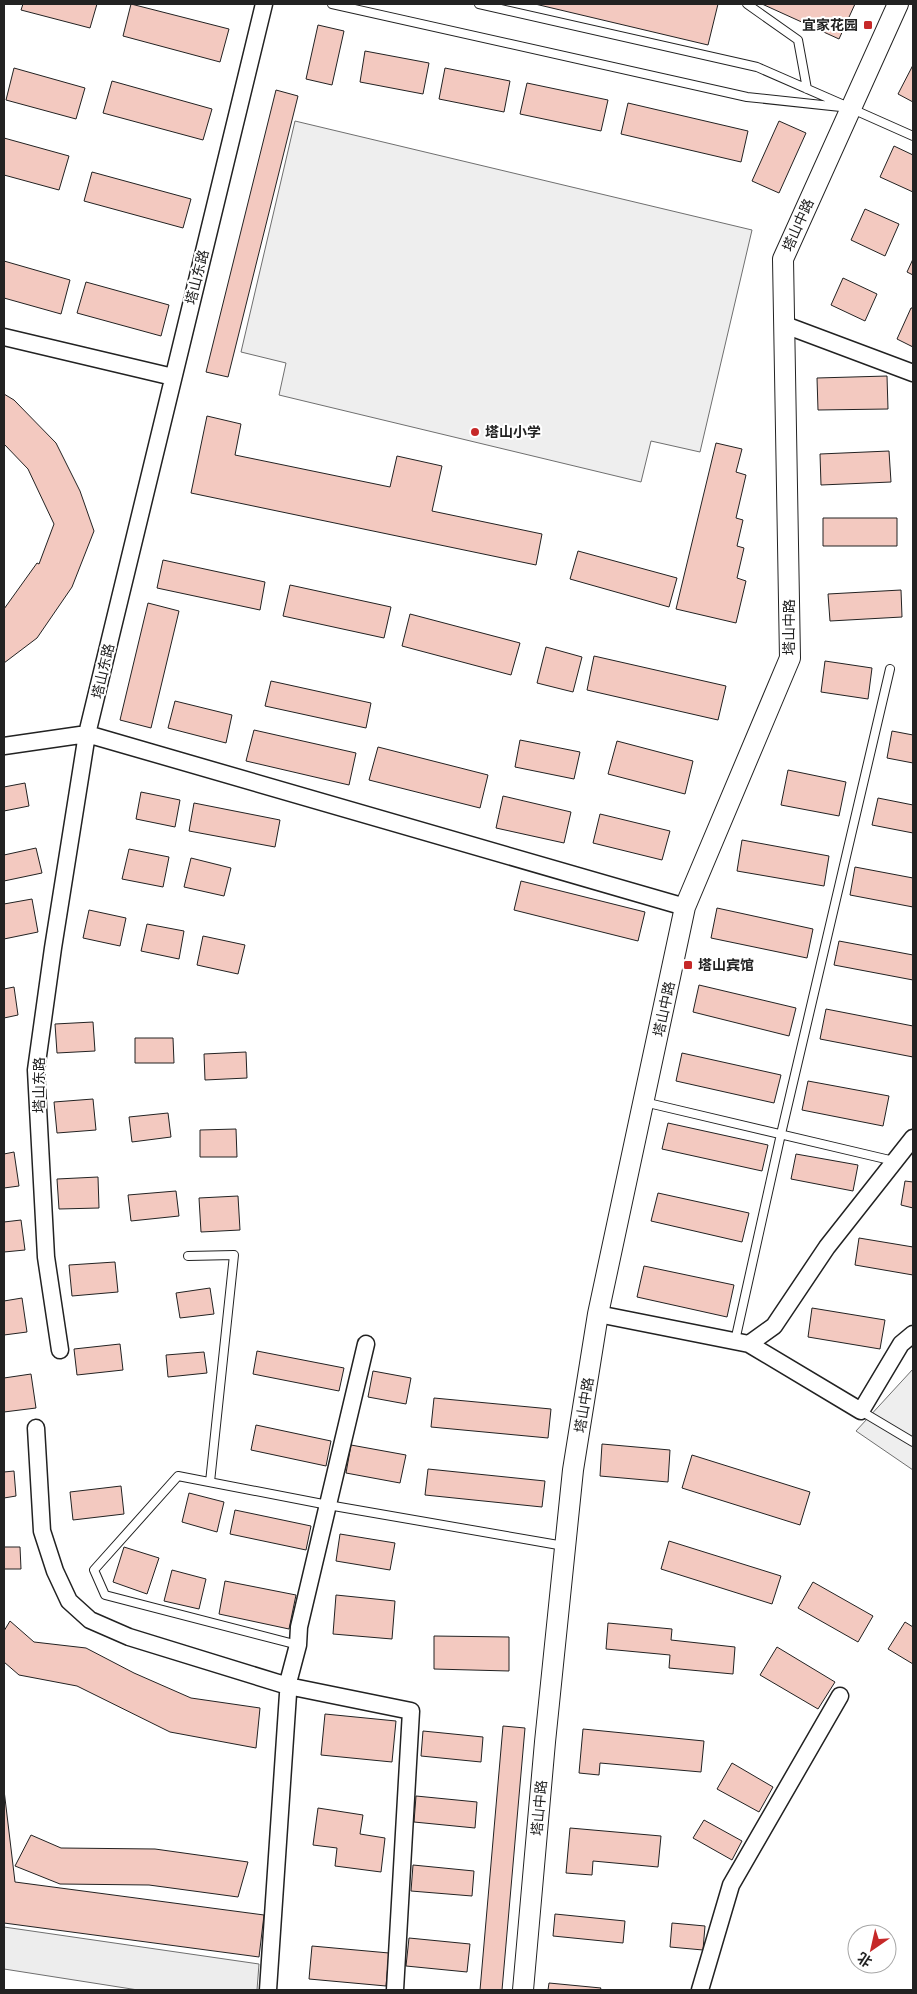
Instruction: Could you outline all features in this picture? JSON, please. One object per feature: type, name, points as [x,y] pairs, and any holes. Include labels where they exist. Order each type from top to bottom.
[{"type":"street","name":"塔山东路","points":[[60,1350],[46,1257],[36,1070],[53,948],[87,734],[264,4]]},
{"type":"street","name":"塔山中路","points":[[524,1990],[545,1742],[573,1470],[598,1314],[686,907],[790,658],[784,259],[898,4]]},
{"type":"street","points":[[785,325],[913,373]]},
{"type":"street","points":[[4,337],[173,377]]},
{"type":"street","points":[[4,746],[87,734],[686,907]]},
{"type":"street","points":[[742,1343],[774,1326],[827,1247],[913,1138]]},
{"type":"street","points":[[598,1314],[742,1343],[860,1411],[901,1344],[913,1334]]},
{"type":"street","points":[[268,1990],[288,1686],[298,1645],[298,1626],[366,1344]]},
{"type":"street","points":[[36,1428],[42,1531],[55,1571],[69,1602],[90,1620],[129,1637],[288,1686],[411,1711],[394,1990]]},
{"type":"street","points":[[700,1990],[731,1885],[840,1696]]},
{"type":"lane","points":[[332,4],[746,97],[850,108]]},
{"type":"lane","points":[[479,4],[757,67],[913,136]]},
{"type":"lane","points":[[747,4],[798,40],[807,89]]},
{"type":"lane","points":[[753,4],[758,11]]},
{"type":"lane","points":[[742,1343],[781,1134],[890,669]]},
{"type":"lane","points":[[644,1102],[894,1161]]},
{"type":"lane","points":[[188,1256],[234,1255],[210,1482]]},
{"type":"lane","points":[[860,1411],[913,1442]]},
{"type":"lane","points":[[298,1645],[105,1595],[94,1570],[178,1476],[328,1505],[566,1546]]},
{"type":"shaded area","points":[[295,121],[752,230],[700,452],[651,441],[641,482],[279,395],[286,363],[241,352]]},
{"type":"shaded area","points":[[913,1369],[913,1470],[856,1431]]},
{"type":"shaded area","points":[[4,1927],[259,1964],[257,1990],[138,1990],[4,1969]]},
{"type":"building","points":[[23,4],[97,4],[90,28],[21,10]]},
{"type":"building","points":[[131,4],[229,29],[220,62],[123,36]]},
{"type":"building","points":[[535,4],[718,4],[708,45]]},
{"type":"building","points":[[762,4],[855,4],[839,39]]},
{"type":"building","points":[[318,25],[344,31],[332,85],[306,79]]},
{"type":"building","points":[[365,51],[429,63],[423,94],[360,82]]},
{"type":"building","points":[[913,65],[913,102],[898,94]]},
{"type":"building","points":[[14,68],[85,88],[76,119],[6,100]]},
{"type":"building","points":[[445,68],[510,81],[504,112],[439,99]]},
{"type":"building","points":[[112,81],[212,109],[203,140],[103,113]]},
{"type":"building","points":[[527,83],[608,100],[601,131],[520,114]]},
{"type":"building","points":[[276,90],[298,96],[228,377],[206,372]]},
{"type":"building","points":[[628,103],[748,131],[741,162],[621,134]]},
{"type":"building","points":[[779,121],[806,133],[779,193],[752,181]]},
{"type":"building","points":[[4,138],[69,156],[59,190],[4,175]]},
{"type":"building","points":[[894,146],[913,155],[913,192],[880,177]]},
{"type":"building","points":[[92,172],[191,199],[183,228],[84,201]]},
{"type":"building","points":[[865,209],[899,224],[885,256],[851,240]]},
{"type":"building","points":[[913,259],[913,275],[907,272]]},
{"type":"building","points":[[4,261],[70,280],[61,314],[4,298]]},
{"type":"building","points":[[843,278],[877,294],[865,321],[831,305]]},
{"type":"building","points":[[86,282],[169,305],[161,336],[77,313]]},
{"type":"building","points":[[911,308],[913,308],[913,347],[897,339]]},
{"type":"building","points":[[887,376],[888,409],[818,410],[817,378]]},
{"type":"building","points":[[4,394],[14,400],[56,443],[80,491],[94,531],[72,587],[37,638],[4,663],[4,609],[37,563],[39,564],[54,524],[28,469],[4,444]]},
{"type":"building","points":[[207,416],[241,424],[235,455],[390,487],[397,456],[442,466],[432,511],[542,534],[536,565],[191,493]]},
{"type":"building","points":[[716,443],[742,449],[736,472],[746,475],[736,518],[743,520],[737,546],[744,548],[737,578],[746,581],[736,623],[676,609]]},
{"type":"building","points":[[889,451],[891,482],[821,485],[820,454]]},
{"type":"building","points":[[823,518],[897,518],[897,546],[823,546]]},
{"type":"building","points":[[578,551],[677,578],[669,607],[570,579]]},
{"type":"building","points":[[163,560],[265,582],[260,610],[157,588]]},
{"type":"building","points":[[290,585],[391,607],[384,638],[283,616]]},
{"type":"building","points":[[901,590],[902,617],[830,621],[828,594]]},
{"type":"building","points":[[148,603],[179,611],[151,728],[120,720]]},
{"type":"building","points":[[410,614],[520,643],[511,675],[402,646]]},
{"type":"building","points":[[546,647],[582,657],[573,692],[537,683]]},
{"type":"building","points":[[594,656],[726,686],[718,720],[587,690]]},
{"type":"building","points":[[825,661],[872,668],[868,699],[821,692]]},
{"type":"building","points":[[271,681],[371,703],[366,728],[265,706]]},
{"type":"building","points":[[175,701],[232,715],[226,743],[168,728]]},
{"type":"building","points":[[254,730],[356,753],[349,785],[246,761]]},
{"type":"building","points":[[892,731],[913,735],[913,763],[887,758]]},
{"type":"building","points":[[520,740],[580,752],[574,779],[515,767]]},
{"type":"building","points":[[617,741],[693,761],[685,794],[608,774]]},
{"type":"building","points":[[378,747],[488,775],[480,808],[369,780]]},
{"type":"building","points":[[788,770],[846,782],[839,816],[781,805]]},
{"type":"building","points":[[25,783],[29,806],[4,811],[4,787]]},
{"type":"building","points":[[141,792],[180,800],[175,827],[136,819]]},
{"type":"building","points":[[503,796],[571,812],[564,843],[496,828]]},
{"type":"building","points":[[878,798],[913,805],[913,833],[872,825]]},
{"type":"building","points":[[194,803],[280,820],[275,847],[189,831]]},
{"type":"building","points":[[600,814],[670,831],[662,860],[593,843]]},
{"type":"building","points":[[742,840],[829,856],[824,886],[737,871]]},
{"type":"building","points":[[36,848],[42,873],[4,881],[4,855]]},
{"type":"building","points":[[129,849],[169,857],[163,887],[122,879]]},
{"type":"building","points":[[191,858],[231,868],[224,896],[184,887]]},
{"type":"building","points":[[855,867],[913,878],[913,907],[850,895]]},
{"type":"building","points":[[521,881],[645,912],[638,941],[514,910]]},
{"type":"building","points":[[32,899],[38,932],[4,939],[4,904]]},
{"type":"building","points":[[717,908],[813,929],[807,958],[711,938]]},
{"type":"building","points":[[89,910],[126,918],[120,946],[83,938]]},
{"type":"building","points":[[147,924],[184,931],[179,959],[141,951]]},
{"type":"building","points":[[203,936],[245,945],[238,974],[197,965]]},
{"type":"building","points":[[839,941],[913,955],[913,980],[834,965]]},
{"type":"building","points":[[699,985],[796,1008],[789,1036],[693,1012]]},
{"type":"building","points":[[14,987],[18,1015],[4,1018],[4,989]]},
{"type":"building","points":[[826,1009],[913,1026],[913,1057],[820,1039]]},
{"type":"building","points":[[93,1022],[95,1051],[57,1053],[55,1024]]},
{"type":"building","points":[[135,1038],[173,1038],[174,1063],[135,1063]]},
{"type":"building","points":[[246,1052],[247,1078],[205,1080],[204,1054]]},
{"type":"building","points":[[682,1053],[781,1075],[774,1103],[676,1081]]},
{"type":"building","points":[[808,1081],[889,1096],[883,1126],[802,1110]]},
{"type":"building","points":[[93,1099],[96,1130],[57,1133],[54,1102]]},
{"type":"building","points":[[168,1113],[171,1137],[132,1142],[129,1117]]},
{"type":"building","points":[[668,1123],[768,1145],[762,1171],[662,1149]]},
{"type":"building","points":[[236,1129],[237,1157],[200,1157],[200,1130]]},
{"type":"building","points":[[14,1152],[19,1186],[4,1188],[4,1154]]},
{"type":"building","points":[[796,1154],[858,1165],[853,1191],[791,1179]]},
{"type":"building","points":[[98,1177],[99,1208],[59,1209],[57,1179]]},
{"type":"building","points":[[905,1181],[913,1182],[913,1208],[901,1205]]},
{"type":"building","points":[[176,1191],[179,1216],[131,1221],[128,1195]]},
{"type":"building","points":[[658,1193],[749,1213],[742,1242],[651,1221]]},
{"type":"building","points":[[238,1196],[240,1230],[201,1232],[199,1198]]},
{"type":"building","points":[[21,1220],[25,1250],[4,1252],[4,1222]]},
{"type":"building","points":[[859,1238],[913,1247],[913,1275],[855,1265]]},
{"type":"building","points":[[115,1262],[118,1292],[72,1296],[69,1265]]},
{"type":"building","points":[[644,1266],[734,1285],[727,1317],[637,1297]]},
{"type":"building","points":[[210,1288],[214,1314],[180,1318],[176,1293]]},
{"type":"building","points":[[22,1298],[27,1332],[4,1335],[4,1301]]},
{"type":"building","points":[[812,1308],[885,1320],[880,1349],[808,1337]]},
{"type":"building","points":[[120,1344],[123,1370],[77,1375],[74,1349]]},
{"type":"building","points":[[257,1351],[344,1368],[339,1391],[253,1374]]},
{"type":"building","points":[[204,1352],[207,1373],[168,1377],[166,1355]]},
{"type":"building","points":[[373,1371],[411,1378],[406,1404],[368,1397]]},
{"type":"building","points":[[31,1374],[36,1408],[4,1412],[4,1378]]},
{"type":"building","points":[[434,1398],[551,1409],[548,1438],[431,1427]]},
{"type":"building","points":[[256,1425],[331,1441],[326,1466],[251,1450]]},
{"type":"building","points":[[602,1444],[670,1450],[668,1482],[600,1476]]},
{"type":"building","points":[[351,1445],[406,1455],[400,1483],[346,1473]]},
{"type":"building","points":[[692,1455],[810,1492],[800,1525],[682,1488]]},
{"type":"building","points":[[428,1469],[545,1481],[542,1507],[425,1495]]},
{"type":"building","points":[[14,1471],[16,1496],[4,1498],[4,1472]]},
{"type":"building","points":[[121,1486],[124,1514],[73,1520],[70,1492]]},
{"type":"building","points":[[189,1493],[224,1502],[217,1532],[182,1522]]},
{"type":"building","points":[[235,1510],[311,1526],[306,1550],[230,1534]]},
{"type":"building","points":[[340,1534],[395,1543],[390,1570],[336,1561]]},
{"type":"building","points":[[669,1541],[781,1576],[772,1604],[661,1569]]},
{"type":"building","points":[[4,1547],[20,1547],[21,1569],[4,1569]]},
{"type":"building","points":[[124,1547],[159,1558],[147,1594],[113,1582]]},
{"type":"building","points":[[172,1570],[206,1579],[199,1609],[164,1601]]},
{"type":"building","points":[[225,1581],[296,1595],[289,1629],[219,1614]]},
{"type":"building","points":[[813,1582],[873,1616],[858,1642],[798,1608]]},
{"type":"building","points":[[336,1595],[395,1601],[392,1639],[333,1634]]},
{"type":"building","points":[[10,1621],[34,1642],[86,1648],[134,1673],[191,1698],[260,1708],[256,1748],[170,1732],[77,1686],[19,1675],[4,1662],[4,1631]]},
{"type":"building","points":[[905,1622],[913,1627],[913,1664],[888,1649]]},
{"type":"building","points":[[608,1623],[672,1629],[671,1640],[735,1647],[733,1674],[669,1668],[670,1655],[606,1649]]},
{"type":"building","points":[[434,1636],[509,1637],[509,1671],[434,1669]]},
{"type":"building","points":[[777,1647],[835,1682],[818,1709],[760,1675]]},
{"type":"building","points":[[325,1714],[396,1721],[392,1762],[321,1755]]},
{"type":"building","points":[[503,1726],[525,1728],[502,1990],[480,1990]]},
{"type":"building","points":[[583,1729],[704,1741],[701,1772],[600,1763],[599,1775],[579,1773]]},
{"type":"building","points":[[423,1731],[483,1737],[481,1762],[421,1756]]},
{"type":"building","points":[[732,1763],[773,1787],[759,1812],[717,1789]]},
{"type":"building","points":[[4,1790],[15,1882],[264,1915],[259,1957],[4,1923]]},
{"type":"building","points":[[416,1796],[477,1802],[475,1828],[414,1822]]},
{"type":"building","points":[[318,1808],[363,1815],[360,1834],[385,1838],[381,1872],[335,1866],[337,1848],[313,1845]]},
{"type":"building","points":[[704,1820],[742,1841],[732,1860],[693,1838]]},
{"type":"building","points":[[570,1828],[661,1836],[658,1867],[593,1861],[592,1875],[566,1873]]},
{"type":"building","points":[[31,1835],[61,1848],[155,1849],[248,1862],[238,1897],[149,1885],[60,1884],[15,1866]]},
{"type":"building","points":[[413,1865],[474,1871],[472,1896],[411,1891]]},
{"type":"building","points":[[555,1914],[625,1921],[623,1943],[553,1936]]},
{"type":"building","points":[[672,1923],[705,1926],[703,1950],[670,1947]]},
{"type":"building","points":[[409,1938],[470,1944],[467,1972],[406,1966]]},
{"type":"building","points":[[312,1946],[389,1953],[386,1986],[309,1979]]},
{"type":"building","points":[[549,1983],[601,1988],[600,1990],[548,1990]]},
{"type":"place","name":"宜家花园","points":[[868,25]]},
{"type":"place","name":"塔山小学","points":[[475,432]]},
{"type":"place","name":"塔山宾馆","points":[[688,965]]}]
